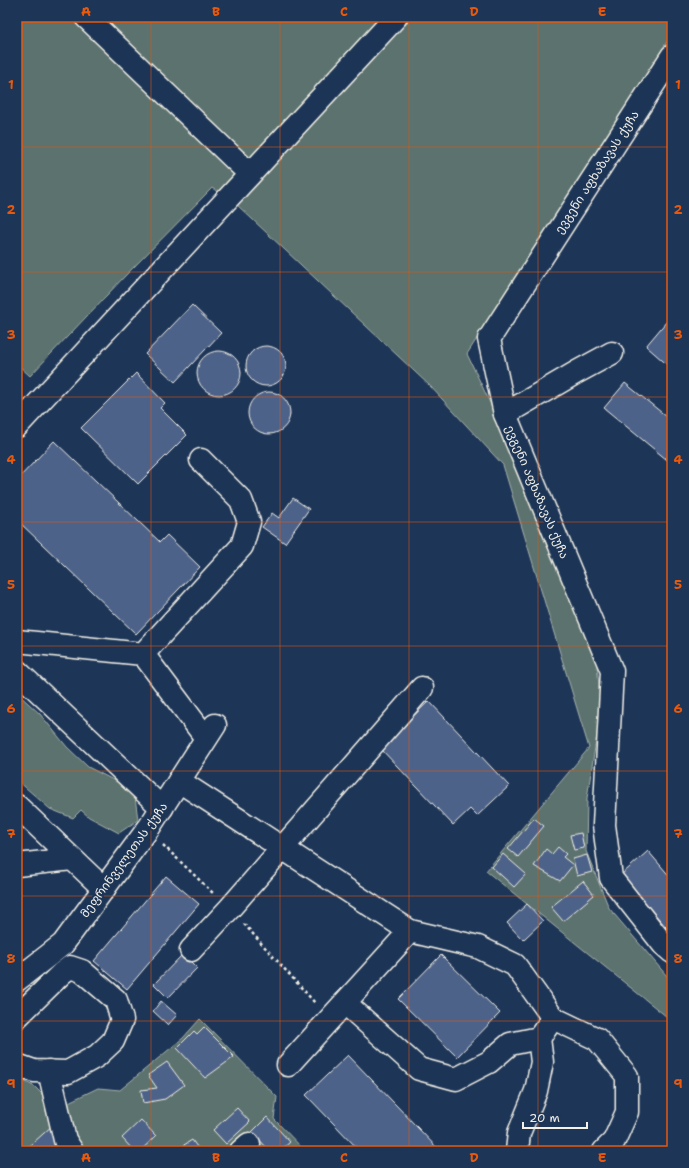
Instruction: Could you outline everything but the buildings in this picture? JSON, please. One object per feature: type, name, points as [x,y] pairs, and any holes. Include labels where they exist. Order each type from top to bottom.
[{"type":"street","points":[[86,17],[250,174]]},
{"type":"street","points":[[17,426],[396,17]]},
{"type":"street","name":"ევგენი აფხაზავას ქუჩა","points":[[672,56],[488,339],[505,414],[612,672],[604,825],[611,878],[663,944],[672,952]]},
{"type":"street","points":[[505,414],[612,353]]},
{"type":"street","points":[[17,641],[143,654],[242,546],[249,522],[241,500],[201,460]]},
{"type":"street","name":"მეფრინველეთას ქუჩა","points":[[17,980],[64,944],[150,826],[211,731],[143,654]]},
{"type":"street","points":[[17,671],[162,808]]},
{"type":"street","points":[[191,950],[422,688]]},
{"type":"street","points":[[179,781],[410,931],[478,947],[514,965],[553,1018],[597,1039],[627,1076],[628,1112],[614,1141],[604,1151]]},
{"type":"street","points":[[17,806],[104,889]]},
{"type":"street","points":[[17,865],[72,859]]},
{"type":"street","points":[[288,1064],[410,931]]},
{"type":"street","points":[[17,1017],[62,972],[70,967],[82,971],[116,1000],[122,1020],[113,1041],[97,1056],[68,1072],[34,1071],[17,1065]]},
{"type":"street","points":[[344,1003],[419,1069],[456,1080],[489,1062],[510,1044],[539,1038]]},
{"type":"street","points":[[517,1151],[519,1133],[536,1091],[542,1062],[539,1038],[553,1018]]},
{"type":"street","points":[[49,1071],[65,1140],[72,1151]]},
{"type":"green space","points":[[17,17],[672,17],[672,34],[467,354],[531,490],[597,664],[601,709],[587,798],[586,851],[609,908],[672,982],[672,1021],[486,871],[589,748],[503,465],[430,386],[236,204],[212,188],[125,276],[30,376],[17,364]]},
{"type":"green space","points":[[17,693],[40,714],[67,747],[88,767],[123,785],[135,797],[138,820],[119,833],[89,817],[81,810],[73,818],[50,809],[17,780]]},
{"type":"green space","points":[[200,1019],[277,1097],[274,1119],[305,1151],[17,1151],[17,1077],[35,1087],[56,1108],[98,1088],[120,1090],[183,1038]]}]
